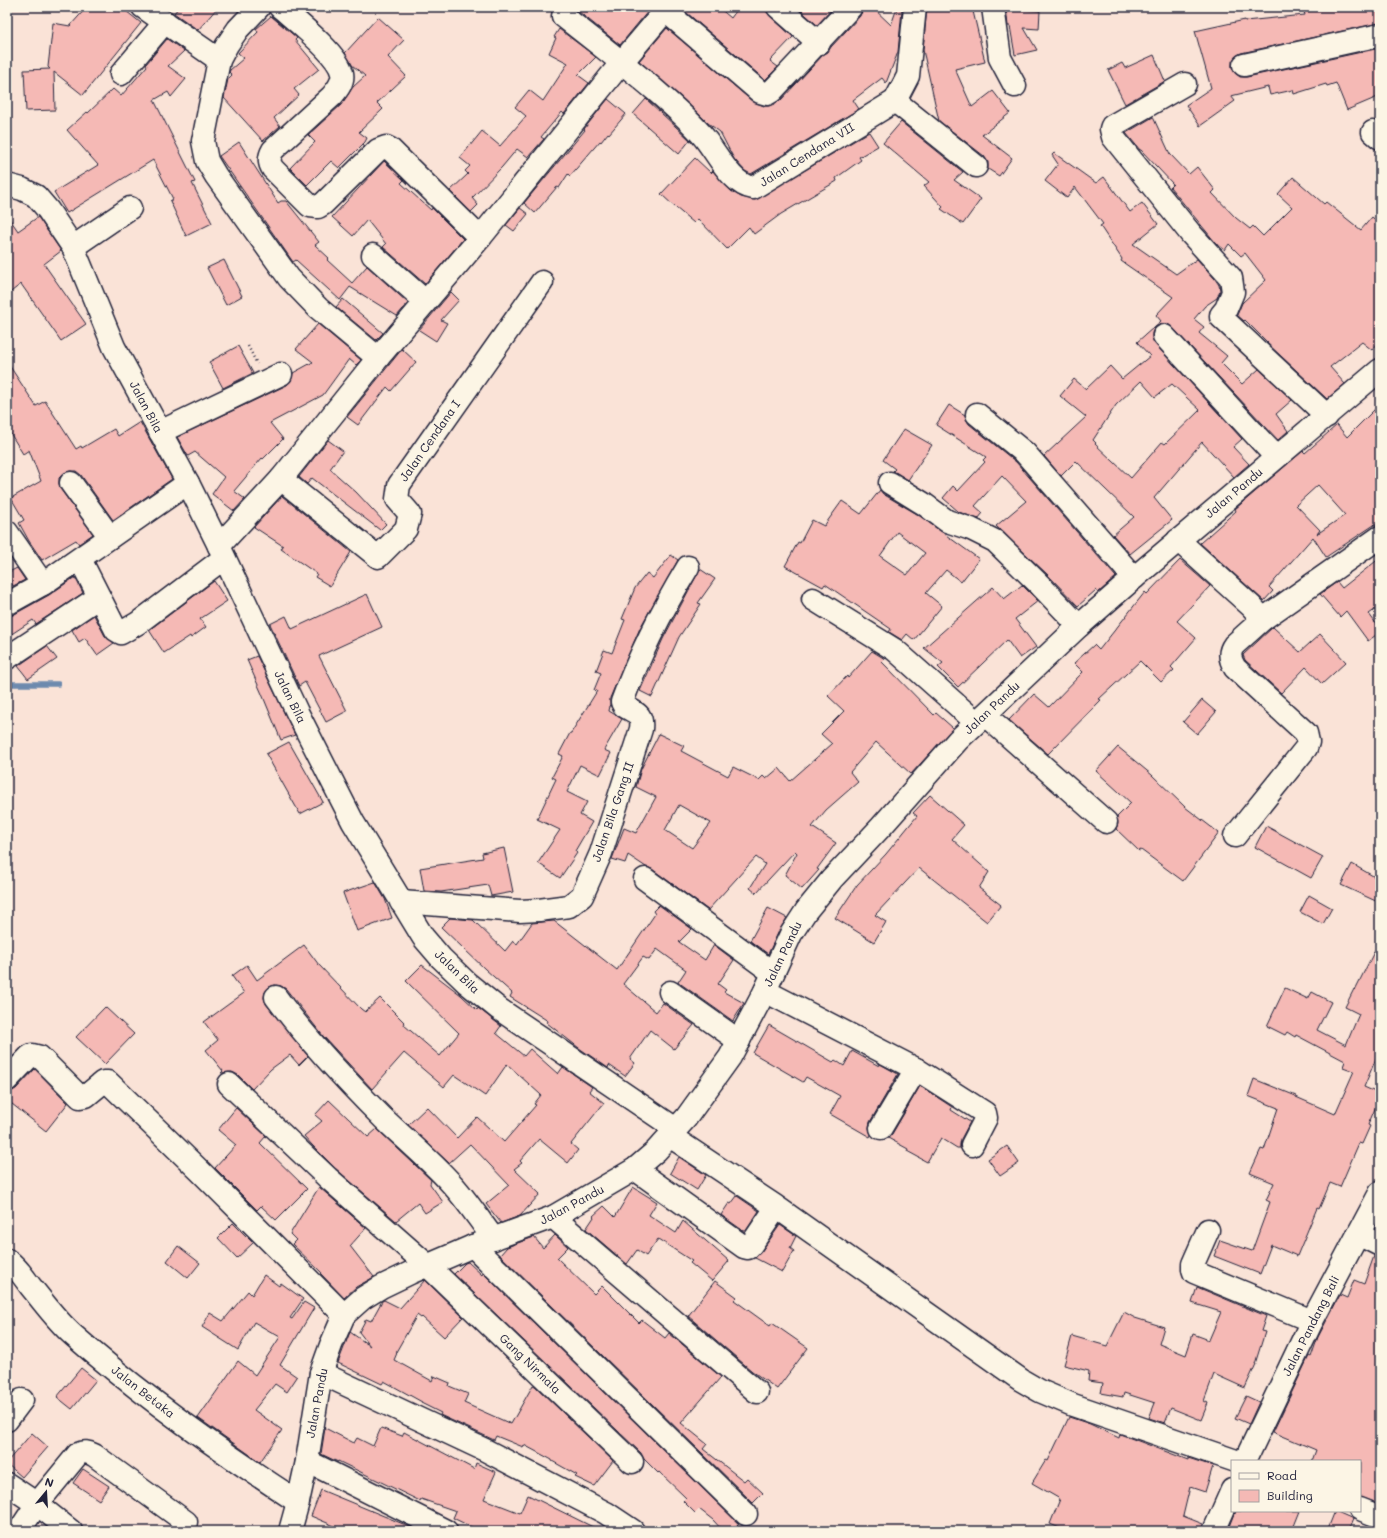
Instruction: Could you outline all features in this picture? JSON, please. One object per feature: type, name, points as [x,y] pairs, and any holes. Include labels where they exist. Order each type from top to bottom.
[{"type":"street","points":[[143,7],[219,60]]},
{"type":"street","points":[[259,7],[238,29],[219,60],[203,141],[207,161],[289,278],[318,308],[378,358]]},
{"type":"street","points":[[280,7],[328,51],[339,65],[342,77],[339,86],[332,96],[273,150],[269,160],[269,164],[273,169],[310,206],[318,207],[323,204],[373,154],[386,147],[390,149],[480,238]]},
{"type":"street","points":[[778,7],[818,43]]},
{"type":"street","points":[[80,559],[116,630],[121,633],[138,623],[222,552],[378,358],[480,238],[663,9],[760,92],[767,94],[772,91],[851,7]]},
{"type":"street","points":[[914,7],[908,76],[895,101],[976,166]]},
{"type":"street","points":[[993,7],[1000,58],[1015,86]]},
{"type":"street","points":[[563,16],[622,62]]},
{"type":"street","points":[[121,74],[165,22]]},
{"type":"street","points":[[1244,65],[1380,35]]},
{"type":"street","name":"Jalan Cendana VII","points":[[622,62],[675,108],[702,135],[736,181],[746,187],[753,188],[895,101]]},
{"type":"street","points":[[1184,84],[1112,126],[1111,129],[1113,137],[1191,234],[1231,278],[1233,292],[1232,298],[1221,314],[1221,317],[1327,416]]},
{"type":"street","name":"Jalan Bila","points":[[7,185],[22,189],[36,196],[48,210],[73,246],[114,347],[188,483],[297,712],[353,822],[423,937],[441,958],[499,1009],[1022,1380],[1040,1391],[1072,1405],[1233,1460]]},
{"type":"street","points":[[73,246],[130,208]]},
{"type":"street","points":[[373,255],[425,301]]},
{"type":"street","name":"Jalan Cendana I","points":[[281,479],[378,557],[406,529],[410,514],[397,500],[399,485],[542,282]]},
{"type":"street","points":[[1164,336],[1276,457]]},
{"type":"street","name":"Jalan Pandu","points":[[290,1531],[307,1461],[321,1373],[330,1345],[344,1315],[363,1298],[381,1287],[473,1246],[553,1217],[635,1169],[656,1152],[673,1133],[740,1041],[791,934],[806,910],[832,879],[882,827],[958,740],[1079,626],[1178,540],[1380,370]]},
{"type":"street","points":[[160,432],[281,374]]},
{"type":"street","points":[[976,414],[1024,453],[1134,578]]},
{"type":"street","points":[[71,483],[110,537]]},
{"type":"street","points":[[7,604],[43,584],[188,483]]},
{"type":"street","points":[[890,484],[924,504],[947,521],[971,529],[995,541],[1079,626]]},
{"type":"street","points":[[7,532],[43,584]]},
{"type":"street","points":[[1235,836],[1306,748],[1308,742],[1306,733],[1235,668],[1231,662],[1231,650],[1234,645],[1263,619],[1380,537]]},
{"type":"street","points":[[1178,540],[1251,606],[1263,619]]},
{"type":"street","name":"Jalan Bila Gang II","points":[[401,902],[520,911],[569,906],[582,896],[601,853],[641,729],[641,718],[639,714],[624,706],[622,702],[654,626],[665,604],[688,567]]},
{"type":"street","points":[[7,658],[99,597]]},
{"type":"street","points":[[813,599],[895,650],[981,718],[1106,822]]},
{"type":"street","points":[[645,879],[769,982],[916,1069],[985,1113],[986,1118],[972,1145]]},
{"type":"street","points":[[670,992],[740,1041]]},
{"type":"street","points":[[276,997],[295,1023],[322,1054],[384,1119],[433,1163],[453,1185],[494,1239]]},
{"type":"street","points":[[7,1080],[29,1056],[32,1055],[40,1057],[80,1097],[86,1096],[103,1082],[108,1082],[200,1171],[344,1315]]},
{"type":"street","points":[[881,1128],[916,1069]]},
{"type":"street","name":"Gang Nirmala","points":[[230,1084],[328,1178],[428,1265],[632,1462]]},
{"type":"street","points":[[635,1169],[744,1247],[748,1248],[751,1245],[772,1214]]},
{"type":"street","name":"Jalan Pandang Bali","points":[[1245,1460],[1312,1321],[1380,1193]]},
{"type":"street","points":[[553,1217],[757,1392]]},
{"type":"street","points":[[1208,1230],[1193,1264],[1194,1272],[1312,1321]]},
{"type":"street","points":[[1358,1234],[1380,1245]]},
{"type":"street","points":[[473,1246],[746,1514]]},
{"type":"street","name":"Jalan Betaka","points":[[7,1260],[19,1272],[60,1323],[92,1352],[186,1426],[298,1502]]},
{"type":"street","points":[[321,1373],[485,1450],[606,1513],[633,1531]]},
{"type":"street","points":[[7,1420],[22,1400]]},
{"type":"street","points":[[19,1531],[37,1504],[78,1454],[83,1452],[89,1452],[186,1522]]},
{"type":"street","points":[[307,1461],[446,1531]]},
{"type":"street","points":[[7,1484],[37,1504],[71,1531]]},
{"type":"street","points":[[1215,1531],[1231,1492]]},
{"type":"street","points":[[1361,1509],[1380,1517]]},
{"type":"building","points":[[87,7],[121,7],[141,23],[83,95],[54,72],[55,110],[26,111],[24,70],[50,69],[48,67],[53,23],[70,26]]},
{"type":"building","points":[[179,7],[218,7],[198,30],[174,13]]},
{"type":"building","points":[[573,7],[649,7],[649,10],[620,45]]},
{"type":"building","points":[[680,7],[718,7],[731,18],[739,7],[766,7],[766,11],[770,16],[793,37],[770,61],[778,67],[765,80]]},
{"type":"building","points":[[797,7],[834,7],[817,25]]},
{"type":"building","points":[[863,7],[872,7],[891,25],[897,8],[902,10],[898,52],[886,83],[882,78],[853,100],[859,109],[751,174],[745,171],[734,159],[720,132],[639,61],[667,28],[752,101],[764,106],[769,106],[781,100],[823,55],[828,52],[860,16]]},
{"type":"building","points":[[927,7],[972,7],[985,62],[955,69],[972,107],[993,91],[1010,113],[982,135],[1012,158],[999,176],[988,169],[988,162],[984,156],[939,121],[923,50]]},
{"type":"building","points":[[1006,7],[1040,11],[1039,29],[1024,28],[1037,50],[1015,55],[1010,26],[1008,26]]},
{"type":"building","points":[[1325,7],[1380,7],[1380,23],[1241,53],[1232,61],[1232,67],[1235,73],[1240,77],[1247,77],[1380,48],[1380,96],[1347,110],[1336,83],[1327,86],[1326,84],[1294,94],[1293,90],[1270,95],[1268,87],[1231,96],[1235,101],[1200,126],[1186,105],[1211,88],[1195,31],[1245,20],[1305,15],[1304,12]]},
{"type":"building","points":[[271,16],[297,38],[295,40],[319,69],[294,89],[299,95],[274,118],[280,126],[263,141],[224,98],[228,79],[232,75],[229,72],[230,70],[244,58],[238,53],[258,32],[256,29]]},
{"type":"building","points":[[378,17],[404,40],[388,57],[406,76],[377,103],[383,109],[359,132],[367,138],[365,142],[339,168],[331,161],[307,185],[290,168],[315,142],[308,135],[341,105],[353,87],[365,76],[352,65],[345,53]]},
{"type":"building","points":[[559,29],[596,57],[578,75],[589,83],[564,114],[562,112],[541,137],[544,139],[528,157],[517,149],[472,198],[478,205],[471,212],[450,191],[468,174],[465,171],[470,166],[460,158],[482,131],[500,146],[526,116],[515,107],[529,90],[543,101],[568,63],[549,53],[556,38],[554,37]]},
{"type":"building","points":[[167,39],[184,51],[168,66],[186,79],[171,97],[168,92],[154,100],[195,182],[192,183],[212,223],[186,236],[170,201],[173,199],[153,160],[67,213],[54,192],[98,165],[67,130],[87,112],[88,113],[113,89],[121,96],[147,66],[146,64]]},
{"type":"building","points":[[1154,55],[1165,81],[1125,104],[1108,70],[1122,63],[1125,68]]},
{"type":"building","points":[[608,99],[626,114],[570,176],[568,174],[559,188],[557,187],[535,213],[524,203],[585,130],[584,129]]},
{"type":"building","points":[[646,99],[690,140],[679,154],[633,114]]},
{"type":"building","points":[[1153,117],[1170,154],[1189,174],[1197,167],[1215,190],[1212,193],[1236,218],[1250,229],[1253,226],[1263,236],[1292,207],[1278,194],[1293,177],[1324,204],[1326,202],[1361,230],[1372,217],[1380,224],[1380,341],[1372,350],[1362,342],[1330,367],[1345,384],[1327,399],[1267,343],[1245,320],[1244,321],[1237,315],[1242,303],[1266,280],[1245,253],[1241,256],[1229,244],[1225,250],[1215,242],[1170,187],[1173,184],[1140,150],[1126,133]]},
{"type":"building","points":[[901,122],[963,172],[954,180],[981,199],[963,224],[941,209],[943,207],[924,186],[929,182],[883,143]]},
{"type":"building","points":[[869,132],[878,146],[859,157],[861,160],[836,178],[837,181],[781,214],[754,234],[749,227],[727,249],[698,219],[694,223],[661,194],[695,158],[711,173],[713,171],[731,191],[741,197],[755,200]]},
{"type":"building","points":[[239,142],[278,203],[281,201],[286,201],[319,242],[315,245],[329,258],[327,260],[352,283],[367,266],[408,303],[397,316],[350,287],[340,300],[296,260],[293,262],[219,156]]},
{"type":"building","points":[[1054,153],[1096,183],[1104,177],[1130,212],[1142,203],[1158,224],[1133,244],[1176,274],[1197,259],[1215,279],[1220,290],[1217,298],[1205,306],[1194,319],[1204,327],[1199,333],[1227,356],[1221,363],[1242,384],[1259,369],[1292,400],[1276,414],[1288,431],[1278,440],[1173,328],[1168,324],[1162,324],[1155,327],[1152,333],[1152,338],[1155,344],[1242,439],[1233,447],[1249,464],[1234,477],[1202,442],[1154,498],[1172,520],[1130,554],[1113,535],[1134,517],[1076,461],[1061,476],[1044,456],[1086,417],[1060,396],[1074,379],[1086,389],[1110,366],[1122,379],[1150,356],[1137,342],[1161,321],[1156,315],[1173,297],[1121,261],[1122,259],[1100,226],[1103,224],[1075,187],[1067,198],[1045,181],[1058,164],[1052,155]],"holes":[[[1141,381],[1155,397],[1172,384],[1200,410],[1165,444],[1162,442],[1131,478],[1095,444],[1096,443],[1093,440],[1116,405]]]},
{"type":"building","points":[[384,161],[404,180],[401,183],[431,210],[432,208],[463,239],[425,284],[383,247],[386,244],[367,220],[353,236],[332,217]]},
{"type":"building","points":[[520,208],[528,214],[514,231],[506,225]]},
{"type":"building","points":[[7,215],[18,231],[38,217],[61,251],[44,264],[86,324],[61,341],[21,284],[7,295]]},
{"type":"building","points":[[224,260],[242,296],[226,305],[207,268]]},
{"type":"building","points":[[451,292],[459,300],[441,320],[447,323],[436,341],[419,330]]},
{"type":"building","points":[[343,299],[383,333],[376,340],[336,307]]},
{"type":"building","points":[[318,324],[361,360],[356,365],[349,359],[323,395],[270,423],[283,439],[263,459],[262,458],[234,491],[245,499],[234,511],[212,494],[224,477],[195,452],[188,456],[177,437],[287,385],[291,381],[293,373],[313,362],[296,349]]},
{"type":"building","points":[[238,346],[253,373],[223,388],[209,362]]},
{"type":"building","points":[[402,349],[416,362],[391,391],[387,387],[358,425],[347,417]]},
{"type":"building","points":[[7,362],[36,406],[45,401],[76,449],[81,446],[82,448],[114,429],[118,436],[140,422],[172,479],[113,520],[81,475],[76,471],[64,473],[59,478],[61,490],[93,534],[79,544],[76,540],[42,560],[19,523],[24,520],[11,498],[41,481],[29,450],[23,454],[7,428]]},
{"type":"building","points":[[1380,404],[1380,521],[1326,557],[1313,537],[1269,587],[1273,591],[1264,601],[1200,543],[1236,511],[1235,509],[1303,451],[1305,453],[1337,425],[1347,437]],"holes":[[[1318,485],[1345,515],[1317,534],[1320,530],[1296,505]]]},
{"type":"building","points":[[949,405],[965,415],[969,424],[1016,462],[1116,577],[1098,593],[1096,590],[1078,606],[1048,575],[996,526],[1026,501],[1002,476],[975,506],[983,513],[978,519],[959,512],[943,498],[953,486],[958,491],[985,462],[983,460],[986,457],[936,425]]},
{"type":"building","points":[[904,429],[932,445],[908,480],[893,471],[895,469],[883,460]]},
{"type":"building","points":[[328,440],[343,451],[330,469],[356,492],[386,524],[380,530],[312,478],[307,484],[299,477]]},
{"type":"building","points":[[880,490],[883,494],[917,514],[979,559],[961,582],[946,570],[926,593],[942,606],[914,640],[907,634],[902,640],[889,632],[891,629],[825,584],[823,587],[785,566],[798,542],[800,543],[812,520],[824,526],[842,501],[861,514]],"holes":[[[897,532],[925,553],[907,575],[880,556]]]},
{"type":"building","points":[[282,496],[351,552],[330,586],[315,577],[317,574],[281,549],[283,546],[254,527]]},
{"type":"building","points":[[671,555],[678,560],[640,628],[610,698],[609,711],[622,719],[604,750],[611,753],[600,775],[580,765],[567,792],[587,802],[580,815],[592,822],[575,851],[577,853],[560,878],[538,863],[560,830],[537,819],[556,779],[552,777],[563,756],[559,754],[570,733],[597,691],[594,690],[601,673],[596,671],[604,650],[612,653],[625,620],[622,619],[635,588],[647,573],[653,578]]},
{"type":"building","points":[[1380,558],[1380,606],[1369,614],[1380,629],[1380,632],[1368,641],[1346,611],[1340,617],[1320,594],[1337,582],[1342,588]]},
{"type":"building","points":[[1180,560],[1210,586],[1177,621],[1196,638],[1171,667],[1174,670],[1161,682],[1140,661],[1099,699],[1101,700],[1048,754],[1009,720],[1034,694],[1049,707],[1083,672],[1074,663],[1094,645],[1099,650],[1145,592],[1147,594]]},
{"type":"building","points":[[17,568],[25,580],[13,586],[7,573]]},
{"type":"building","points":[[700,569],[715,579],[698,603],[701,604],[679,637],[652,697],[640,691],[663,639]]},
{"type":"building","points":[[75,577],[83,593],[36,624],[33,620],[7,637],[7,616],[13,615],[49,595]]},
{"type":"building","points":[[214,581],[227,601],[200,619],[206,627],[191,638],[190,636],[164,653],[149,630]]},
{"type":"building","points":[[1022,585],[1038,601],[1015,619],[1036,647],[1020,658],[1007,640],[958,687],[938,667],[943,663],[924,648],[993,587],[1004,599]]},
{"type":"building","points":[[367,594],[382,627],[319,656],[347,711],[326,722],[305,682],[299,686],[270,624],[286,616],[292,629]]},
{"type":"building","points":[[94,615],[105,636],[114,643],[97,655],[85,638],[79,642],[72,630]]},
{"type":"building","points":[[1273,627],[1300,652],[1320,634],[1346,662],[1322,684],[1306,667],[1281,693],[1245,660],[1243,655]]},
{"type":"building","points":[[47,646],[57,659],[28,679],[18,666]]},
{"type":"building","points":[[872,651],[885,659],[882,662],[934,715],[936,713],[953,728],[911,774],[876,742],[850,772],[858,782],[826,810],[812,827],[836,843],[817,869],[819,870],[802,889],[785,875],[797,853],[795,851],[756,893],[750,888],[765,864],[756,857],[708,910],[652,869],[646,867],[628,855],[625,863],[612,859],[624,828],[636,833],[656,797],[636,787],[641,769],[659,734],[684,746],[681,751],[728,776],[733,767],[759,780],[763,776],[766,779],[779,768],[790,781],[832,744],[821,734],[844,711],[828,696],[847,676],[848,678]],"holes":[[[679,805],[711,823],[692,848],[665,830]]]},
{"type":"building","points":[[257,656],[295,735],[281,740],[247,660]]},
{"type":"building","points":[[1202,700],[1216,712],[1197,734],[1183,722]]},
{"type":"building","points":[[289,742],[323,802],[300,814],[266,754]]},
{"type":"building","points":[[1118,747],[1152,775],[1185,807],[1219,833],[1183,881],[1141,850],[1139,851],[1116,829],[1118,824],[1117,817],[1131,803],[1096,771]]},
{"type":"building","points":[[930,795],[964,825],[952,839],[989,872],[979,888],[1001,905],[987,922],[919,868],[875,915],[886,922],[874,942],[835,918],[857,885],[886,854],[917,816],[913,813]]},
{"type":"building","points":[[1266,826],[1323,857],[1311,878],[1255,847]]},
{"type":"building","points":[[504,848],[513,892],[491,896],[488,885],[441,892],[424,891],[420,868],[483,858],[482,853]]},
{"type":"building","points":[[1352,864],[1380,880],[1380,903],[1341,885]]},
{"type":"building","points":[[375,882],[385,899],[392,918],[357,931],[343,893]]},
{"type":"building","points":[[1309,895],[1332,908],[1323,924],[1300,912]]},
{"type":"building","points":[[659,905],[692,929],[679,942],[705,960],[714,945],[734,960],[718,984],[726,990],[724,992],[744,1003],[733,1021],[678,982],[686,970],[657,949],[649,960],[643,957],[623,984],[656,1012],[663,1003],[694,1025],[674,1049],[650,1030],[630,1059],[635,1063],[625,1076],[609,1065],[608,1068],[547,1023],[548,1021],[510,997],[512,993],[441,927],[450,918],[473,920],[505,951],[513,941],[517,944],[532,923],[554,921],[617,970],[655,914],[653,911]]},
{"type":"building","points":[[768,908],[787,918],[768,954],[750,941]]},
{"type":"building","points":[[1380,940],[1380,1049],[1364,1087],[1380,1094],[1380,1097],[1362,1144],[1359,1143],[1340,1187],[1330,1183],[1319,1209],[1317,1208],[1297,1256],[1271,1245],[1260,1274],[1214,1256],[1220,1240],[1252,1251],[1270,1202],[1266,1200],[1274,1183],[1250,1173],[1261,1149],[1264,1150],[1278,1108],[1248,1096],[1254,1079],[1335,1114],[1354,1071],[1343,1067],[1345,1061],[1296,1035],[1295,1037],[1287,1032],[1285,1035],[1267,1026],[1285,988],[1308,999],[1312,992],[1331,1002],[1317,1030],[1346,1045],[1359,1014],[1345,1007]]},
{"type":"building","points":[[304,945],[319,965],[361,1009],[365,1012],[380,998],[405,1023],[404,1025],[440,1056],[459,1033],[406,981],[422,965],[461,995],[477,1010],[478,1008],[501,1026],[496,1033],[524,1056],[530,1049],[558,1074],[563,1067],[592,1087],[589,1091],[604,1103],[571,1144],[578,1150],[568,1163],[539,1139],[520,1161],[522,1163],[514,1169],[540,1194],[520,1216],[501,1223],[486,1204],[509,1185],[470,1144],[449,1163],[408,1125],[427,1107],[457,1138],[477,1117],[504,1142],[536,1105],[534,1104],[541,1095],[507,1064],[485,1096],[454,1075],[444,1087],[404,1053],[372,1089],[323,1036],[286,989],[275,985],[269,987],[265,992],[264,998],[266,1004],[308,1056],[299,1065],[290,1055],[271,1069],[252,1089],[238,1075],[232,1072],[221,1073],[223,1071],[206,1050],[218,1040],[204,1022],[244,993],[232,976],[247,965],[257,980]]},
{"type":"building","points":[[105,1007],[134,1034],[105,1064],[76,1037]]},
{"type":"building","points":[[769,1025],[833,1062],[835,1060],[844,1066],[852,1051],[879,1066],[880,1064],[898,1074],[870,1122],[870,1137],[830,1114],[840,1096],[806,1077],[803,1082],[753,1053]]},
{"type":"building","points":[[35,1069],[68,1103],[46,1131],[7,1100],[7,1094],[16,1089]]},
{"type":"building","points":[[920,1086],[952,1107],[951,1110],[970,1122],[961,1139],[960,1148],[957,1148],[941,1138],[927,1162],[888,1138],[892,1134]]},
{"type":"building","points":[[329,1100],[368,1137],[377,1129],[431,1180],[430,1184],[443,1202],[425,1213],[418,1203],[396,1221],[336,1169],[304,1136],[322,1121],[315,1115]]},
{"type":"building","points":[[236,1108],[266,1136],[260,1143],[307,1189],[276,1220],[261,1206],[257,1210],[215,1168],[236,1145],[218,1130]]},
{"type":"building","points":[[1007,1146],[1019,1163],[1000,1176],[988,1159]]},
{"type":"building","points":[[679,1157],[706,1175],[697,1190],[670,1173]]},
{"type":"building","points":[[319,1187],[366,1228],[350,1246],[374,1277],[356,1287],[344,1298],[321,1274],[322,1273],[292,1244],[296,1240],[290,1234]]},
{"type":"building","points":[[633,1187],[657,1202],[649,1215],[676,1233],[683,1221],[729,1261],[712,1281],[690,1263],[692,1261],[658,1239],[646,1256],[637,1250],[627,1264],[586,1229],[594,1217],[593,1216],[604,1206],[615,1217]]},
{"type":"building","points":[[737,1196],[759,1211],[745,1232],[721,1215],[729,1203],[731,1204]]},
{"type":"building","points":[[233,1223],[253,1243],[237,1258],[218,1238]]},
{"type":"building","points":[[780,1225],[796,1236],[790,1248],[794,1251],[782,1272],[755,1258]]},
{"type":"building","points":[[555,1235],[568,1247],[557,1258],[594,1294],[602,1286],[639,1323],[642,1320],[665,1338],[669,1333],[721,1377],[681,1423],[707,1444],[703,1449],[744,1481],[747,1478],[763,1493],[753,1503],[500,1255],[507,1247],[534,1237],[543,1248]]},
{"type":"building","points":[[178,1246],[200,1263],[188,1278],[167,1261]]},
{"type":"building","points":[[1374,1256],[1380,1257],[1380,1351],[1376,1365],[1380,1367],[1380,1504],[1361,1497],[1361,1460],[1312,1460],[1316,1450],[1273,1432],[1309,1356],[1311,1357],[1318,1337],[1340,1295],[1347,1298],[1354,1280],[1364,1284]]},
{"type":"building","points":[[468,1262],[482,1275],[483,1273],[739,1524],[731,1531],[723,1531],[713,1520],[699,1509],[695,1513],[683,1501],[686,1498],[644,1459],[641,1453],[454,1274]]},
{"type":"building","points":[[264,1275],[279,1286],[281,1283],[303,1299],[290,1318],[292,1319],[304,1302],[314,1308],[280,1365],[297,1377],[287,1392],[275,1384],[254,1410],[282,1430],[260,1462],[198,1418],[238,1361],[255,1375],[280,1337],[254,1322],[238,1350],[202,1327],[210,1313],[223,1321],[248,1291],[252,1295]]},
{"type":"building","points":[[425,1280],[463,1317],[444,1337],[422,1317],[421,1318],[417,1315],[396,1352],[397,1353],[394,1360],[432,1381],[434,1376],[450,1383],[449,1386],[468,1394],[464,1403],[511,1424],[533,1385],[535,1386],[613,1461],[594,1486],[575,1477],[577,1475],[524,1445],[523,1447],[496,1436],[494,1440],[440,1415],[441,1413],[384,1381],[382,1384],[338,1363],[350,1332],[370,1346],[359,1332],[366,1319],[371,1321],[382,1301],[384,1300],[400,1308]]},
{"type":"building","points":[[715,1281],[737,1297],[734,1300],[770,1326],[772,1323],[808,1348],[777,1389],[752,1371],[688,1316]]},
{"type":"building","points":[[1197,1287],[1266,1316],[1261,1331],[1265,1332],[1256,1364],[1245,1388],[1214,1374],[1204,1401],[1208,1403],[1201,1420],[1171,1408],[1165,1423],[1149,1418],[1155,1403],[1124,1393],[1123,1397],[1101,1393],[1103,1383],[1088,1381],[1089,1371],[1064,1365],[1072,1336],[1107,1346],[1124,1312],[1135,1318],[1164,1327],[1159,1344],[1186,1355],[1193,1334],[1209,1340],[1221,1312],[1192,1303]]},
{"type":"building","points":[[81,1368],[96,1380],[72,1409],[57,1397]]},
{"type":"building","points":[[1246,1396],[1259,1402],[1249,1424],[1235,1418]]},
{"type":"building","points":[[1069,1417],[1090,1424],[1119,1438],[1120,1434],[1188,1460],[1188,1458],[1213,1466],[1205,1492],[1190,1487],[1183,1516],[1203,1524],[1202,1531],[1067,1531],[1050,1524],[1060,1499],[1032,1483],[1046,1460],[1048,1461]]},
{"type":"building","points":[[325,1428],[354,1443],[357,1438],[373,1446],[381,1428],[402,1436],[404,1432],[474,1469],[476,1463],[496,1472],[484,1499],[520,1513],[528,1495],[601,1531],[480,1531],[453,1518],[456,1511],[421,1499],[420,1501],[321,1454]]},
{"type":"building","points":[[32,1433],[48,1447],[22,1477],[7,1464],[7,1462]]},
{"type":"building","points":[[83,1469],[109,1486],[99,1500],[73,1483]]},
{"type":"building","points":[[321,1490],[418,1531],[346,1531],[311,1516]]},
{"type":"building","points":[[1236,1512],[1300,1512],[1292,1531],[1233,1531],[1229,1529]]},
{"type":"building","points":[[1335,1512],[1353,1519],[1348,1531],[1327,1531]]},
{"type":"waterway","points":[[7,685],[58,684]]}]
